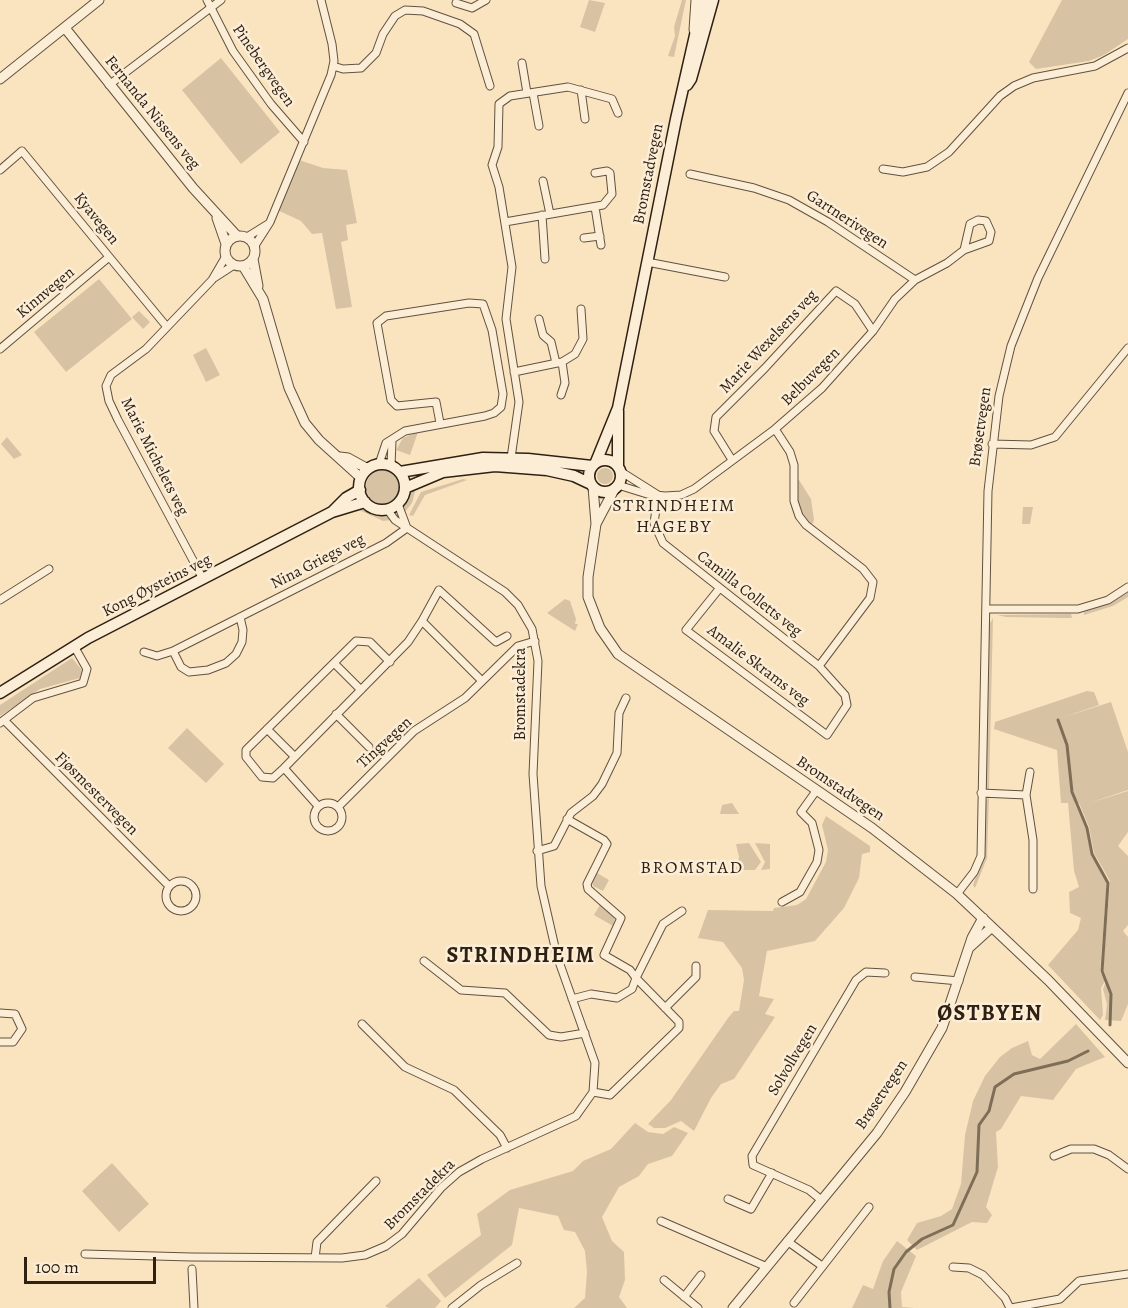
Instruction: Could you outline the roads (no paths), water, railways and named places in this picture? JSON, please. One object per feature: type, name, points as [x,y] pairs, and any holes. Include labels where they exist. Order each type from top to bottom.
[{"type":"main road","name":"Bromstadvegen","points":[[594,464],[618,408],[703,0]]},
{"type":"main road","name":"Bromstadvegen","points":[[682,92],[692,79],[715,0]]},
{"type":"main road","name":"Bromstadvegen","points":[[618,408],[619,469]]},
{"type":"main road","points":[[511,458],[594,464],[605,459],[619,469],[617,487],[603,492],[574,476],[547,470],[495,466],[443,472],[405,488],[398,504],[387,509],[376,509],[365,502],[360,490],[364,474],[379,464],[395,469],[465,459],[511,458]]},
{"type":"main road","points":[[592,486],[588,475],[594,464]]},
{"type":"main road","points":[[395,469],[405,488]]},
{"type":"main road","name":"Kong Øysteins veg","points":[[332,512],[346,498],[360,490]]},
{"type":"main road","name":"Kong Øysteins veg","points":[[0,693],[74,646],[202,579],[332,512],[365,502]]},
{"type":"street","points":[[0,79],[99,0]]},
{"type":"street","name":"Pinebergvegen","points":[[207,0],[233,51],[271,104],[304,142]]},
{"type":"street","points":[[109,85],[221,0]]},
{"type":"street","points":[[321,0],[332,44],[333,66],[328,88],[270,222],[254,247],[253,259],[258,286],[299,412],[319,440],[340,457],[348,458],[364,474]]},
{"type":"street","points":[[456,3],[472,8],[486,0]]},
{"type":"street","name":"Bromstadvegen","points":[[694,36],[695,0]]},
{"type":"street","points":[[333,66],[343,69],[361,68],[376,53],[383,34],[394,16],[405,10],[423,11],[460,24],[474,34],[490,86]]},
{"type":"street","name":"Fernanda Nissens veg","points":[[65,28],[217,216],[242,237]]},
{"type":"street","points":[[883,169],[903,172],[927,167],[949,152],[1000,96],[1014,86],[1033,78],[1095,66],[1128,48]]},
{"type":"street","points":[[522,63],[539,126]]},
{"type":"street","points":[[511,458],[519,410],[506,319],[513,273],[505,222],[492,165],[498,147],[498,108],[506,98],[568,87],[614,100],[618,112]]},
{"type":"street","points":[[580,90],[585,119]]},
{"type":"street","name":"Brøsetvegen","points":[[957,894],[974,872],[981,856],[988,498],[992,444],[1004,371],[1020,322],[1082,183],[1126,103],[1128,93]]},
{"type":"street","name":"Kyavegen","points":[[0,170],[22,152],[168,327]]},
{"type":"street","points":[[505,222],[595,207],[607,202],[613,189],[608,171],[595,172]]},
{"type":"street","name":"Gartnerivegen","points":[[690,174],[789,200],[828,222],[915,280]]},
{"type":"street","points":[[543,181],[546,215],[545,259]]},
{"type":"street","points":[[595,207],[601,245]]},
{"type":"street","name":"Fernanda Nissens veg","points":[[217,216],[226,244]]},
{"type":"street","name":"Belbuvegen","points":[[617,487],[647,495],[674,496],[688,492],[775,429],[822,388],[873,332],[895,299],[915,280],[947,263],[964,250],[989,241],[990,227],[986,221],[978,220],[970,224],[964,250]]},
{"type":"street","points":[[258,286],[239,265],[226,256],[226,244],[270,222]]},
{"type":"street","points":[[584,238],[600,236]]},
{"type":"street","points":[[242,237],[254,247]]},
{"type":"street","name":"Marie Michelets veg","points":[[202,579],[106,393],[107,381],[111,375],[138,356],[168,327],[214,278],[226,256]]},
{"type":"street","name":"Kinnvegen","points":[[0,349],[109,257]]},
{"type":"street","points":[[239,265],[253,259]]},
{"type":"street","points":[[647,262],[725,277]]},
{"type":"street","name":"Marie Michelets veg","points":[[214,278],[239,265]]},
{"type":"street","name":"Marie Wexelsens veg","points":[[732,459],[714,431],[716,417],[765,369],[836,291],[855,304],[873,332]]},
{"type":"street","points":[[379,464],[383,447],[405,431],[494,413],[502,404],[492,330],[483,304],[469,303],[386,316],[378,323],[391,400],[397,406],[436,402],[440,423]]},
{"type":"street","points":[[514,372],[559,363],[575,354],[582,345],[581,309]]},
{"type":"street","points":[[539,319],[543,335],[551,342],[565,383],[561,395]]},
{"type":"street","points":[[992,444],[1031,445],[1055,437],[1128,348]]},
{"type":"street","points":[[775,429],[790,452],[794,465],[794,501],[799,516],[862,569],[873,582],[870,598],[819,666]]},
{"type":"street","points":[[392,441],[395,469]]},
{"type":"street","points":[[619,469],[658,495]]},
{"type":"street","name":"Bromstadvegen","points":[[592,486],[596,524],[588,587],[591,608],[606,639],[634,666],[872,828],[957,894],[1128,1063]]},
{"type":"street","name":"Bromstadvegen","points":[[596,524],[617,487]]},
{"type":"street","name":"Camilla Colletts veg","points":[[658,495],[654,523],[663,543],[819,666],[845,694],[847,705]]},
{"type":"street","points":[[398,504],[408,528]]},
{"type":"street","name":"Bromstadekra","points":[[85,1254],[354,1257],[386,1246],[402,1234],[449,1180],[470,1165],[576,1116],[593,1092],[595,1064],[550,933],[537,851],[533,774],[538,661],[535,640],[528,621],[512,598],[395,520],[387,509]]},
{"type":"street","name":"Nina Griegs veg","points":[[144,652],[158,656],[172,651],[386,543],[408,528]]},
{"type":"street","points":[[0,600],[49,568]]},
{"type":"street","points":[[986,609],[1078,609],[1108,600],[1128,587]]},
{"type":"street","name":"Amalie Skrams veg","points":[[719,589],[686,630],[827,735],[847,705]]},
{"type":"street","points":[[390,662],[370,642],[361,639],[246,750],[246,757],[262,777],[269,779],[284,768],[294,756],[390,662],[408,642],[439,590],[496,642],[507,636]]},
{"type":"street","points":[[172,651],[181,667],[189,672],[208,670],[226,663],[236,654],[242,642],[243,630],[240,617]]},
{"type":"street","points":[[422,621],[482,681]]},
{"type":"street","name":"Tingvegen","points":[[318,806],[314,812],[314,823],[317,828],[328,832],[341,823],[341,812],[338,807],[406,738],[465,698],[518,646],[535,640]]},
{"type":"street","points":[[2,721],[33,698],[84,683],[87,669],[74,646]]},
{"type":"street","points":[[334,663],[361,690]]},
{"type":"street","points":[[537,851],[554,846],[567,819],[597,791],[614,759],[619,712],[626,698]]},
{"type":"street","name":"Tingvegen","points":[[336,714],[369,747]]},
{"type":"street","name":"Fjøsmestervegen","points":[[2,721],[169,886]]},
{"type":"street","points":[[267,729],[294,756]]},
{"type":"street","points":[[284,768],[318,806],[328,802],[338,807]]},
{"type":"street","points":[[1030,772],[1026,795],[1034,840],[1033,889]]},
{"type":"street","points":[[782,902],[800,892],[817,862],[819,850],[812,823],[801,812],[816,791]]},
{"type":"street","points":[[981,793],[1026,795]]},
{"type":"street","points":[[567,819],[606,842],[606,847],[587,881],[587,887],[621,918],[604,955],[630,970],[679,1022],[679,1028],[610,1095],[593,1092]]},
{"type":"street","name":"Fjøsmestervegen","points":[[183,881],[192,885],[196,899],[192,908],[178,912],[170,908],[166,899],[169,886],[183,881]]},
{"type":"street","points":[[572,999],[591,994],[617,998],[632,989],[663,924],[682,911]]},
{"type":"street","name":"Brøsetvegen","points":[[733,1308],[820,1199],[877,1133],[905,1092],[942,1028],[970,947],[983,918]]},
{"type":"street","name":"Brøsetvegen","points":[[970,947],[992,927]]},
{"type":"street","points":[[424,961],[461,990],[505,993],[549,1035],[561,1037],[585,1032]]},
{"type":"street","points":[[665,1008],[696,977],[696,966]]},
{"type":"street","name":"Solvollvegen","points":[[820,1199],[809,1190],[753,1165],[752,1156],[856,980],[866,972],[885,973]]},
{"type":"street","points":[[915,977],[959,981]]},
{"type":"street","points":[[0,1013],[15,1014],[21,1029],[13,1042],[0,1042]]},
{"type":"street","points":[[362,1024],[405,1067],[454,1090],[500,1135],[507,1148]]},
{"type":"street","points":[[1054,1156],[1071,1149],[1094,1149],[1109,1155],[1128,1169]]},
{"type":"street","points":[[728,1199],[752,1209],[772,1173]]},
{"type":"street","points":[[315,1258],[317,1242],[376,1181]]},
{"type":"street","points":[[794,1303],[869,1207]]},
{"type":"street","points":[[661,1221],[767,1267]]},
{"type":"street","points":[[787,1241],[822,1266]]},
{"type":"street","points":[[452,1308],[481,1285],[517,1263]]},
{"type":"street","points":[[953,1267],[969,1268],[982,1275],[1005,1298],[1011,1308],[1060,1299],[1079,1281],[1128,1274]]},
{"type":"street","points":[[192,1269],[194,1308]]},
{"type":"street","points":[[684,1297],[701,1275]]},
{"type":"street","points":[[664,1280],[698,1308]]},
{"type":"waterway","points":[[1058,720],[1067,745],[1072,792],[1087,828],[1092,854],[1108,883],[1102,971],[1111,994],[1110,1025]]},
{"type":"waterway","points":[[890,1308],[889,1292],[894,1269],[906,1252],[922,1239],[953,1225],[977,1172],[979,1125],[989,1111],[995,1087],[1014,1074],[1068,1061],[1088,1051]]},
{"type":"district","name":"STRINDHEIM HAGEBY","points":[[674,517]]},
{"type":"district","name":"BROMSTAD","points":[[692,869]]},
{"type":"district","name":"STRINDHEIM","points":[[521,957]]},
{"type":"district","name":"ØSTBYEN","points":[[990,1015]]}]
